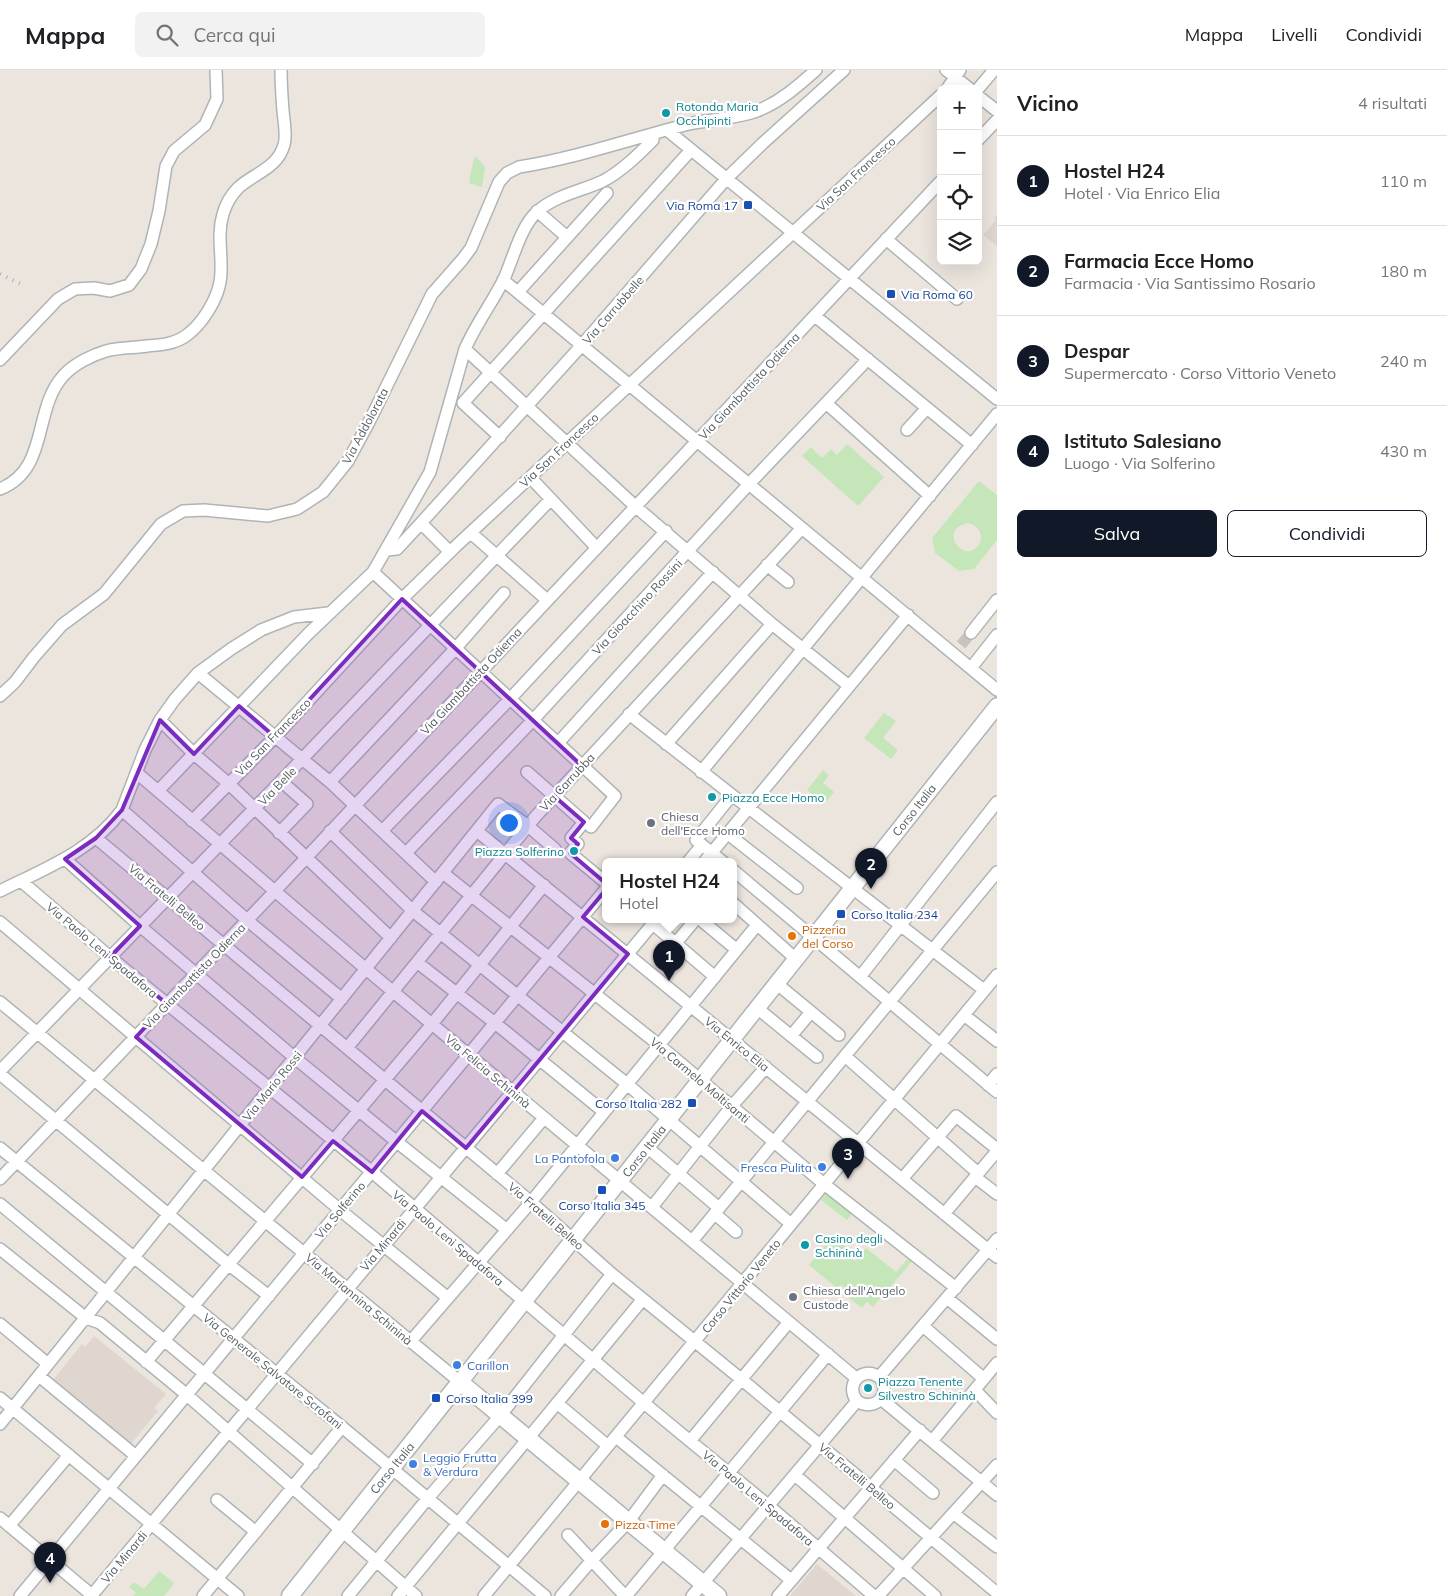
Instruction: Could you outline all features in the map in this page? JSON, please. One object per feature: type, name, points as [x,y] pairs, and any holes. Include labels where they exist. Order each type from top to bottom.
[{"type":"main road","name":"Via Mariannina Schininà","points":[[460,1382],[663,1551],[697,1590],[718,1596]]},
{"type":"main road","name":"Corso Italia","points":[[290,1596],[460,1382]]},
{"type":"street","points":[[0,360],[58,299],[75,289],[94,288],[110,291],[129,285],[142,269],[151,244],[159,211],[166,166],[174,151],[205,125],[217,99],[216,70]]},
{"type":"street","points":[[0,489],[12,484],[26,470],[35,452],[45,410],[53,392],[64,375],[82,361],[106,350],[169,344],[187,335],[205,317],[214,300],[220,281],[220,231],[223,214],[229,199],[239,187],[269,167],[278,158],[284,146],[286,135],[281,86],[282,70]]},
{"type":"street","name":"Via Addolorata","points":[[0,696],[15,682],[62,624],[104,594],[161,524],[183,511],[204,510],[268,516],[297,509],[324,492],[348,461],[432,294],[471,248],[499,182],[507,173],[519,167],[620,144],[667,130],[702,122],[736,118],[758,111],[778,102],[816,70]]},
{"type":"street","name":"Via Carrubbelle","points":[[387,550],[397,549],[421,524],[582,345],[727,178],[844,70]]},
{"type":"street","points":[[946,70],[958,74],[967,85]]},
{"type":"street","points":[[981,85],[994,70]]},
{"type":"street","points":[[950,85],[958,74]]},
{"type":"street","name":"Via San Francesco","points":[[192,821],[275,737],[402,599],[450,552],[937,99]]},
{"type":"street","points":[[982,99],[997,110]]},
{"type":"street","points":[[982,136],[997,120]]},
{"type":"street","points":[[667,130],[997,399]]},
{"type":"street","points":[[158,791],[328,613],[373,572],[430,472],[465,349],[503,280],[522,235],[537,211],[552,201],[613,176],[654,140],[653,134]]},
{"type":"street","points":[[500,436],[463,403],[691,150]]},
{"type":"street","name":"Via Giambattista Odierna","points":[[0,1179],[274,892],[937,185]]},
{"type":"street","points":[[518,292],[607,193]]},
{"type":"street","points":[[537,211],[568,237]]},
{"type":"street","points":[[886,239],[957,299]]},
{"type":"street","points":[[503,280],[862,578],[908,615],[957,649],[971,668],[997,690]]},
{"type":"street","points":[[815,316],[972,445]]},
{"type":"street","points":[[465,349],[635,506],[772,624],[849,686]]},
{"type":"street","name":"Via Gioacchino Rossini","points":[[406,853],[533,720],[749,484],[868,359]]},
{"type":"street","points":[[826,403],[930,496]]},
{"type":"street","points":[[907,430],[927,408]]},
{"type":"street","points":[[702,770],[997,414]]},
{"type":"street","points":[[530,477],[596,547]]},
{"type":"street","name":"Via Belle","points":[[0,1072],[282,781],[551,499]]},
{"type":"street","points":[[421,524],[450,552]]},
{"type":"street","name":"Via Carrubba","points":[[347,1048],[505,853],[554,796],[802,528]]},
{"type":"street","points":[[382,831],[510,699],[666,531]]},
{"type":"street","points":[[471,533],[547,600]]},
{"type":"street","points":[[767,565],[788,582]]},
{"type":"street","points":[[373,572],[615,796],[591,827]]},
{"type":"street","points":[[558,743],[713,572]]},
{"type":"street","points":[[330,782],[504,593]]},
{"type":"street","points":[[971,633],[997,600]]},
{"type":"street","points":[[0,891],[65,859],[96,838],[122,810],[145,750],[160,720],[175,699],[198,673],[261,630],[294,617],[328,613]]},
{"type":"street","points":[[708,858],[908,615]]},
{"type":"street","points":[[666,744],[772,624]]},
{"type":"street","points":[[971,668],[997,635]]},
{"type":"street","name":"Via Carmelo Moltisanti","points":[[198,673],[297,755],[304,758],[406,853],[440,878],[472,895],[548,958],[659,1045],[824,1184],[956,1288]]},
{"type":"street","name":"Corso Italia","points":[[460,1382],[997,706]]},
{"type":"street","points":[[629,714],[677,754],[702,770],[734,797],[984,990]]},
{"type":"street","points":[[160,720],[391,938]]},
{"type":"street","points":[[527,772],[584,822],[571,838],[578,844],[570,853],[602,887]]},
{"type":"street","name":"Via Felicia Schininà","points":[[137,773],[274,892],[856,1378]]},
{"type":"street","points":[[279,833],[307,804],[282,781]]},
{"type":"street","points":[[718,858],[696,840],[734,797]]},
{"type":"street","points":[[860,977],[997,802]]},
{"type":"street","name":"Via Mario Rossi","points":[[0,1424],[498,804],[555,849]]},
{"type":"street","points":[[122,810],[247,920],[342,999]]},
{"type":"street","name":"Via Enrico Elia","points":[[477,831],[993,1253]]},
{"type":"street","points":[[330,832],[413,911],[627,1084],[791,1224]]},
{"type":"street","points":[[728,834],[798,888]]},
{"type":"street","name":"Via Fratelli Belleo","points":[[96,838],[497,1174],[612,1274],[742,1379],[997,1593]]},
{"type":"street","points":[[691,858],[700,843]]},
{"type":"street","points":[[65,859],[140,926],[295,1058],[396,1142],[507,1230]]},
{"type":"street","points":[[692,1241],[997,872]]},
{"type":"street","points":[[737,873],[992,1088],[997,1074]]},
{"type":"street","name":"Via Paolo Leni Spadafora","points":[[21,881],[110,957],[372,1172],[564,1336],[876,1596]]},
{"type":"street","points":[[146,1362],[432,1024],[544,885]]},
{"type":"street","name":"Via Solferino","points":[[20,1596],[518,996],[602,892]]},
{"type":"street","points":[[737,907],[796,959]]},
{"type":"street","points":[[0,922],[241,1124],[340,1210],[448,1298]]},
{"type":"street","name":"Via Minardi","points":[[92,1596],[653,923]]},
{"type":"street","points":[[655,923],[675,944],[714,977]]},
{"type":"street","points":[[675,944],[692,923]]},
{"type":"street","points":[[705,923],[737,950]]},
{"type":"street","points":[[410,1342],[507,1230],[757,925]]},
{"type":"street","points":[[418,962],[604,1112]]},
{"type":"street","name":"Corso Vittorio Veneto","points":[[484,1596],[997,975]]},
{"type":"street","points":[[776,983],[839,1035]]},
{"type":"street","name":"Via Mariannina Schininà","points":[[0,1002],[460,1382]]},
{"type":"street","points":[[757,1008],[817,1057]]},
{"type":"street","points":[[792,1036],[811,1012]]},
{"type":"street","points":[[964,1015],[995,1036]]},
{"type":"street","points":[[845,1056],[895,1098],[997,1194]]},
{"type":"street","points":[[652,1207],[731,1107],[766,1067]]},
{"type":"street","points":[[0,1072],[55,1121],[269,1296]]},
{"type":"street","points":[[902,1179],[956,1116],[997,1150],[944,1214]]},
{"type":"street","points":[[497,1174],[544,1118]]},
{"type":"street","points":[[646,1147],[679,1174],[736,1232]]},
{"type":"street","name":"Via Generale Salvatore Scrofani","points":[[0,1148],[392,1468],[545,1596]]},
{"type":"street","points":[[0,1204],[313,1464]]},
{"type":"street","points":[[879,1377],[946,1298],[993,1253],[997,1239]]},
{"type":"street","points":[[0,1249],[86,1318],[100,1323],[187,1395],[376,1562],[402,1592],[416,1596]]},
{"type":"street","points":[[348,1596],[428,1498],[500,1416],[612,1274]]},
{"type":"street","points":[[946,1298],[997,1339]]},
{"type":"street","points":[[402,1592],[643,1299]]},
{"type":"street","points":[[690,1441],[789,1322]]},
{"type":"street","points":[[0,1324],[48,1364]]},
{"type":"street","points":[[923,1326],[984,1379]]},
{"type":"street","points":[[568,1535],[625,1596],[828,1354]]},
{"type":"street","points":[[932,1441],[997,1364]]},
{"type":"street","points":[[866,1372],[874,1373],[879,1377],[885,1389],[881,1399],[877,1403],[868,1405],[858,1401],[852,1391],[856,1378],[866,1372]]},
{"type":"street","points":[[39,1376],[136,1456]]},
{"type":"street","points":[[975,1390],[997,1414]]},
{"type":"street","points":[[0,1398],[238,1596]]},
{"type":"street","points":[[881,1399],[997,1495]]},
{"type":"street","points":[[697,1590],[858,1401]]},
{"type":"street","points":[[557,1403],[663,1476],[791,1580]]},
{"type":"street","points":[[203,1596],[342,1427]]},
{"type":"street","points":[[778,1596],[920,1430]]},
{"type":"street","points":[[69,1455],[4,1522],[92,1596]]},
{"type":"street","points":[[894,1460],[933,1493]]},
{"type":"street","points":[[876,1596],[997,1465]]},
{"type":"street","points":[[794,1475],[935,1596]]},
{"type":"street","points":[[561,1596],[628,1522],[663,1476]]},
{"type":"street","points":[[217,1500],[256,1532]]},
{"type":"street","points":[[954,1513],[997,1547]]},
{"type":"highlighted area","points":[[402,599],[582,766],[554,796],[584,822],[571,838],[578,844],[570,853],[609,886],[583,917],[628,954],[466,1148],[422,1111],[372,1172],[333,1141],[302,1177],[136,1037],[167,1004],[110,957],[140,926],[65,859],[96,838],[122,810],[160,720],[194,754],[239,706],[275,737]]},
{"type":"shaded area","points":[[997,215],[997,246],[983,235],[996,220],[994,218]]},
{"type":"shaded area","points":[[94,1336],[166,1394],[154,1408],[158,1411],[131,1444],[53,1380],[82,1344],[85,1347]]},
{"type":"shaded area","points":[[817,1564],[856,1596],[790,1596]]},
{"type":"green space","points":[[475,156],[485,167],[482,187],[469,183]]},
{"type":"green space","points":[[847,444],[884,477],[858,506],[802,456],[811,447],[822,458],[831,449],[837,455]]},
{"type":"green space","points":[[979,481],[997,495],[997,540],[974,569],[959,571],[935,553],[932,538]],"holes":[[[972,524],[980,531],[981,541],[973,550],[967,551],[961,549],[956,544],[954,532],[959,526]]]},
{"type":"green space","points":[[884,713],[896,721],[883,738],[898,750],[891,759],[864,738]]},
{"type":"green space","points":[[823,770],[829,775],[823,783],[834,792],[824,804],[807,790]]},
{"type":"green space","points":[[829,1190],[854,1211],[847,1220],[821,1200]]},
{"type":"green space","points":[[833,1236],[853,1253],[850,1257],[855,1261],[866,1248],[896,1272],[910,1256],[914,1259],[873,1307],[867,1302],[862,1308],[845,1295],[848,1291],[841,1285],[837,1288],[809,1265]]},
{"type":"green space","points":[[159,1571],[174,1583],[164,1596],[133,1596],[136,1593],[129,1587],[134,1582],[144,1589]]},
{"type":"tunnel","points":[[961,645],[971,633]]},
{"type":"railway","points":[[0,274],[21,284]]},
{"type":"place","name":"Rotonda Maria Occhipinti","points":[[666,113]]},
{"type":"place","name":"Via Roma 17","points":[[748,205]]},
{"type":"place","name":"Via Roma 60","points":[[891,294]]},
{"type":"place","name":"Piazza Ecce Homo","points":[[712,797]]},
{"type":"place","name":"Chiesa dell'Ecce Homo","points":[[651,823]]},
{"type":"place","name":"Piazza Solferino","points":[[574,851]]},
{"type":"place","name":"Farmacia Ecce Homo","points":[[871,889]]},
{"type":"place","name":"Corso Italia 234","points":[[841,914]]},
{"type":"place","name":"Pizzeria del Corso","points":[[792,936]]},
{"type":"place","name":"Hostel H24","points":[[669,981]]},
{"type":"place","name":"Corso Italia 282","points":[[692,1103]]},
{"type":"place","name":"La Pantofola","points":[[615,1158]]},
{"type":"place","name":"Fresca Pulita","points":[[822,1167]]},
{"type":"place","name":"Despar","points":[[848,1179]]},
{"type":"place","name":"Corso Italia 345","points":[[602,1190]]},
{"type":"place","name":"Casino degli Schininà","points":[[805,1245]]},
{"type":"place","name":"Chiesa dell'Angelo Custode","points":[[793,1297]]},
{"type":"place","name":"Carillon","points":[[457,1365]]},
{"type":"place","name":"Piazza Tenente Silvestro Schininà","points":[[868,1388]]},
{"type":"place","name":"Corso Italia 399","points":[[436,1398]]},
{"type":"place","name":"Leggio Frutta & Verdura","points":[[413,1464]]},
{"type":"place","name":"Pizza Time","points":[[605,1524]]},
{"type":"place","name":"Istituto Salesiano","points":[[50,1583]]}]
